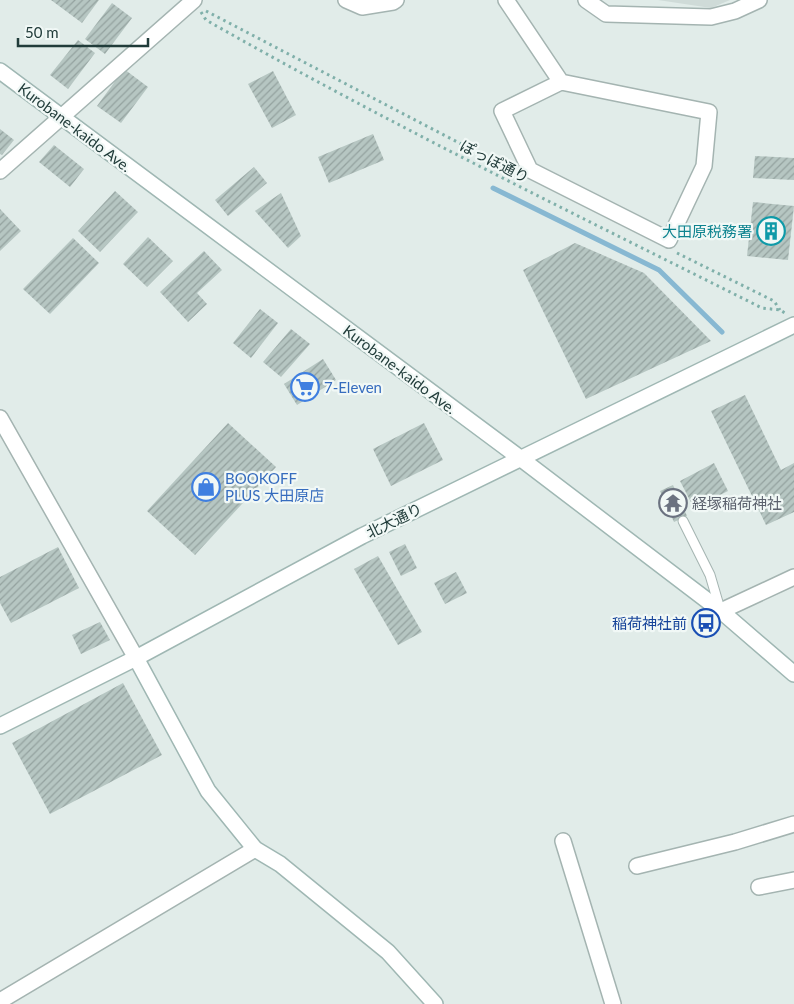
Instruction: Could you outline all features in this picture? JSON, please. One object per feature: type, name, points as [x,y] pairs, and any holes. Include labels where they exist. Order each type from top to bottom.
[{"type":"street","points":[[346,0],[362,7],[396,0]]},
{"type":"street","points":[[506,0],[561,82],[709,112],[704,166],[669,240],[530,170],[502,111],[561,82]]},
{"type":"street","points":[[586,0],[606,14],[711,18],[735,11],[759,0]]},
{"type":"street","points":[[0,171],[61,117],[197,5]]},
{"type":"street","name":"Kurobane-kaido Ave.","points":[[0,71],[520,458],[721,611],[794,674]]},
{"type":"street","name":"北大通り","points":[[0,726],[136,658],[362,536],[792,320]]},
{"type":"street","points":[[0,418],[136,658],[208,791],[255,849],[280,864],[388,952],[435,1004]]},
{"type":"street","points":[[721,611],[794,576]]},
{"type":"street","points":[[637,866],[735,842],[794,824]]},
{"type":"street","points":[[563,841],[613,1004]]},
{"type":"street","points":[[0,1001],[255,849]]},
{"type":"street","points":[[759,887],[794,880]]},
{"type":"lane","points":[[683,521],[710,575],[721,611]]},
{"type":"path","points":[[197,5],[514,172]]},
{"type":"path","name":"ぽっぽ通り","points":[[197,5],[206,20],[327,87],[762,308],[780,310],[792,320]]},
{"type":"path","points":[[675,252],[774,301],[780,310]]},
{"type":"shaded area","points":[[658,0],[730,0],[711,8]]},
{"type":"building","points":[[51,0],[99,0],[82,23]]},
{"type":"building","points":[[112,3],[132,18],[105,54],[85,39]]},
{"type":"building","points":[[78,40],[95,53],[68,89],[50,75]]},
{"type":"building","points":[[124,69],[148,87],[121,123],[97,106]]},
{"type":"building","points":[[273,71],[296,115],[272,128],[248,84]]},
{"type":"building","points":[[0,129],[14,140],[2,155],[0,154]]},
{"type":"building","points":[[373,134],[384,160],[329,183],[318,157]]},
{"type":"building","points":[[54,145],[84,169],[70,187],[39,162]]},
{"type":"building","points":[[755,156],[794,158],[794,180],[753,178]]},
{"type":"building","points":[[254,167],[267,183],[228,216],[215,200]]},
{"type":"building","points":[[115,191],[138,212],[100,252],[78,231]]},
{"type":"building","points":[[281,193],[301,236],[288,248],[255,211]]},
{"type":"building","name":"大田原税務署","points":[[753,202],[794,206],[788,260],[747,256]]},
{"type":"building","points":[[0,209],[21,231],[0,251]]},
{"type":"building","points":[[148,237],[173,261],[147,287],[123,264]]},
{"type":"building","points":[[73,238],[99,263],[50,314],[23,289]]},
{"type":"building","points":[[575,243],[644,273],[711,341],[586,399],[523,270]]},
{"type":"building","points":[[204,251],[222,270],[197,293],[207,304],[188,322],[160,292]]},
{"type":"building","points":[[260,309],[278,323],[251,358],[233,343]]},
{"type":"building","points":[[291,329],[310,344],[281,377],[263,362]]},
{"type":"building","points":[[323,359],[336,380],[297,405],[284,384]]},
{"type":"building","points":[[745,395],[781,470],[794,463],[794,512],[766,525],[711,411]]},
{"type":"building","points":[[228,423],[276,467],[195,555],[147,511]]},
{"type":"building","points":[[424,423],[443,460],[391,486],[373,449]]},
{"type":"building","points":[[714,463],[728,491],[694,508],[680,481]]},
{"type":"building","points":[[673,485],[687,516],[674,522],[660,491]]},
{"type":"building","points":[[405,544],[417,568],[401,576],[389,552]]},
{"type":"building","points":[[58,547],[79,588],[11,623],[0,603],[0,577]]},
{"type":"building","points":[[378,556],[422,632],[398,645],[354,569]]},
{"type":"building","points":[[456,572],[467,593],[445,604],[434,583]]},
{"type":"building","points":[[100,622],[110,640],[81,654],[72,635]]},
{"type":"building","points":[[123,683],[162,755],[50,814],[12,743]]},
{"type":"waterway","points":[[493,188],[659,270],[722,332]]},
{"type":"place","name":"大田原税務署","points":[[771,231]]},
{"type":"place","name":"7-Eleven","points":[[305,387]]},
{"type":"place","name":"BOOKOFF PLUS 大田原店","points":[[206,487]]},
{"type":"place","name":"経塚稲荷神社","points":[[673,503]]},
{"type":"place","name":"稲荷神社前","points":[[706,623]]}]
